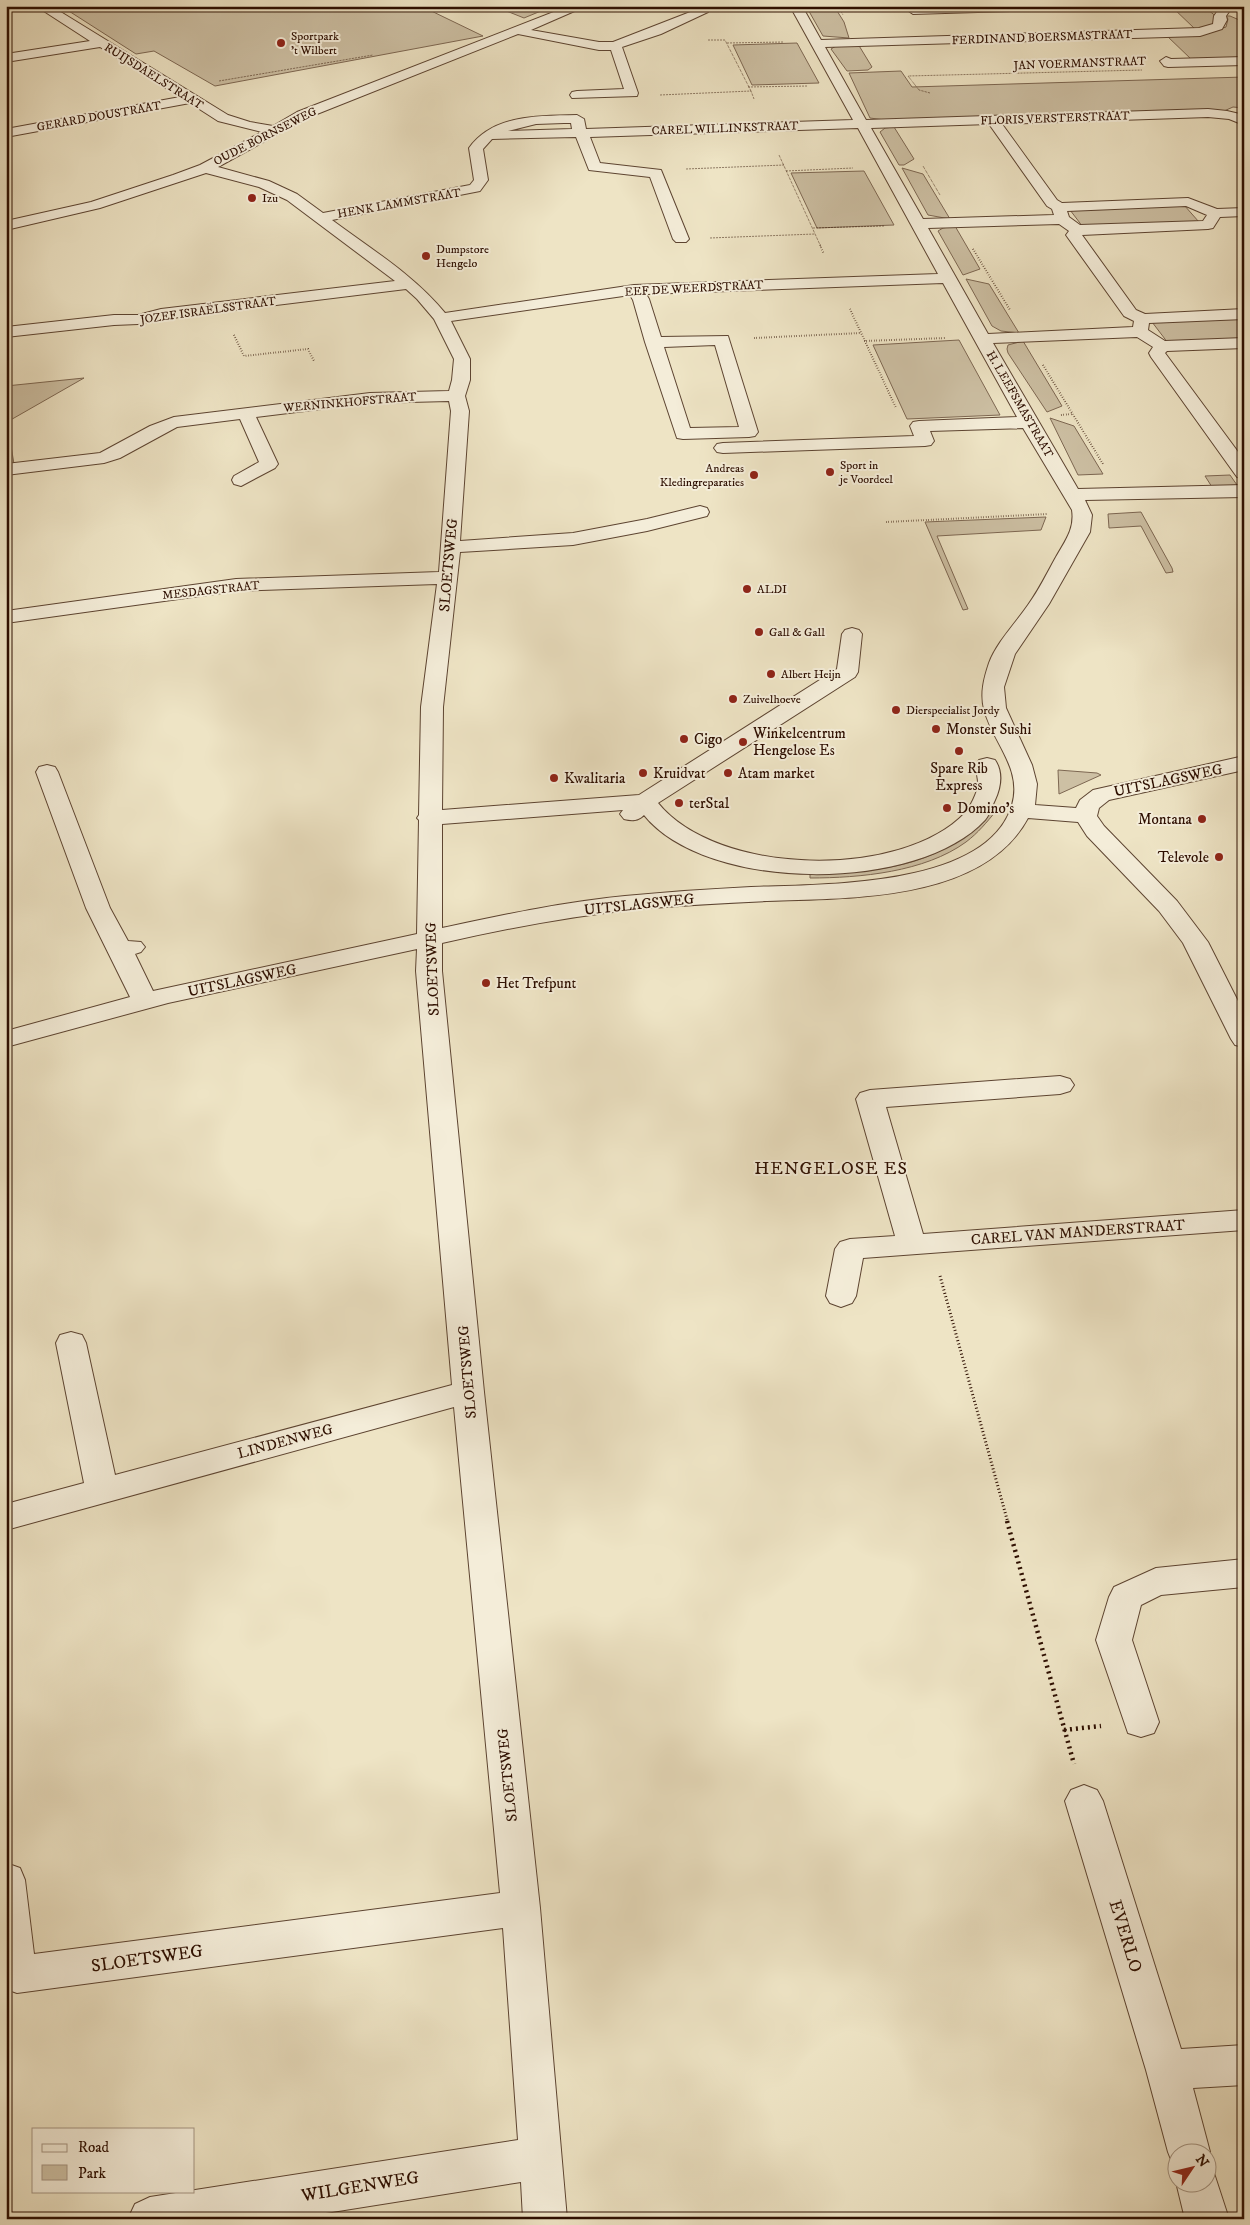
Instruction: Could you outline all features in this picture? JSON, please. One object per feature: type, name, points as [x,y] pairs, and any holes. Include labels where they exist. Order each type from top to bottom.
[{"type":"street","name":"RUIJSDAELSTRAAT","points":[[42,6],[192,99],[234,122],[273,130]]},
{"type":"street","name":"OUDE BORNSEWEG","points":[[6,226],[95,205],[205,168],[308,113],[580,6]]},
{"type":"street","name":"H. LEEFSMASTRAAT","points":[[796,6],[864,124],[886,167],[1029,422],[1082,510],[1082,524],[1078,534],[1045,594],[1010,644],[999,665],[992,688],[994,711],[1022,764],[1028,788],[1022,811]]},
{"type":"street","points":[[928,31],[913,10],[1043,6]]},
{"type":"street","points":[[1209,6],[1229,11]]},
{"type":"street","name":"FERDINAND BOERSMASTRAAT","points":[[818,44],[928,31],[1192,32],[1218,26],[1221,20],[1220,16],[1229,11]]},
{"type":"street","points":[[519,30],[599,46],[616,46],[620,42],[657,31],[702,12]]},
{"type":"street","points":[[6,58],[101,43]]},
{"type":"street","points":[[577,95],[632,93],[616,46]]},
{"type":"street","points":[[1166,61],[1168,63],[1244,61]]},
{"type":"street","name":"GERARD DOUSTRAAT","points":[[6,132],[192,99]]},
{"type":"street","name":"FLORIS VERSTERSTRAAT","points":[[864,124],[1208,114],[1226,114],[1244,121]]},
{"type":"street","name":"HENK LAMMSTRAAT","points":[[320,218],[475,188],[481,180],[476,148],[489,135],[506,127],[520,123],[577,119],[584,133]]},
{"type":"street","points":[[993,120],[1052,203],[1077,230],[1208,225],[1215,213]]},
{"type":"street","name":"CAREL WILLINKSTRAAT","points":[[584,133],[864,124]]},
{"type":"street","points":[[584,133],[594,167],[656,173],[681,239]]},
{"type":"street","name":"SLOETSWEG","points":[[205,168],[278,189],[409,284],[441,318],[462,359],[461,380],[456,396],[460,411],[451,547],[432,707],[429,818],[429,971],[468,1392],[521,1908],[545,2219]]},
{"type":"street","points":[[919,224],[956,223],[1188,202],[1215,213],[1244,212]]},
{"type":"street","points":[[1077,230],[1074,235],[1130,314],[1162,346],[1244,343]]},
{"type":"street","name":"EEF DE WEERDSTRAAT","points":[[441,318],[634,290],[949,278]]},
{"type":"street","name":"JOZEF ISRAËLSSTRAAT","points":[[6,332],[114,320],[128,321],[153,318],[162,314],[409,284]]},
{"type":"street","points":[[634,290],[641,299],[653,342],[683,434],[748,432],[722,340],[653,342]]},
{"type":"street","points":[[982,338],[1026,337],[1244,314]]},
{"type":"street","points":[[1162,346],[1157,353],[1244,473]]},
{"type":"street","name":"WERNINKHOFSTRAAT","points":[[6,470],[104,458],[169,423],[245,412],[370,398],[456,396]]},
{"type":"street","points":[[241,480],[269,464],[245,412]]},
{"type":"street","points":[[686,449],[925,441],[919,426],[1029,422]]},
{"type":"street","points":[[1073,495],[1244,491]]},
{"type":"street","points":[[451,547],[573,539],[647,525],[700,512]]},
{"type":"street","name":"MESDAGSTRAAT","points":[[6,617],[236,584],[448,578]]},
{"type":"street","points":[[429,818],[638,808],[847,672],[852,634]]},
{"type":"street","name":"UITSLAGSWEG","points":[[1085,816],[1088,805],[1100,795],[1244,763]]},
{"type":"street","points":[[638,808],[704,845],[744,860],[783,867],[857,865],[893,860],[929,848],[959,832],[979,812],[989,787],[987,765]]},
{"type":"street","points":[[47,772],[98,908],[126,949],[145,1002]]},
{"type":"street","points":[[1022,811],[1085,816],[1095,831],[1168,906],[1195,942],[1244,1039]]},
{"type":"street","name":"UITSLAGSWEG","points":[[6,1039],[145,1002],[430,940],[597,907],[713,896],[857,890],[904,885],[932,878],[990,851],[1009,832],[1022,811]]},
{"type":"street","points":[[921,1244],[870,1099],[1060,1085]]},
{"type":"street","name":"CAREL VAN MANDERSTRAAT","points":[[841,1296],[850,1249],[1244,1220]]},
{"type":"street","points":[[71,1343],[102,1491]]},
{"type":"street","name":"LINDENWEG","points":[[6,1516],[468,1392]]},
{"type":"street","points":[[1141,1722],[1114,1640],[1126,1597],[1156,1582],[1244,1573]]},
{"type":"street","name":"EVERLO","points":[[1084,1801],[1167,2070],[1186,2142]]},
{"type":"street","name":"SLOETSWEG","points":[[6,1880],[17,1975],[521,1908]]},
{"type":"street","points":[[1167,2070],[1244,2064]]},
{"type":"street","name":"WILGENWEG","points":[[150,2219],[540,2158]]},
{"type":"street","points":[[1200,2192],[1207,2219]]},
{"type":"path","points":[[700,40],[725,40],[751,91],[765,127]]},
{"type":"path","points":[[727,43],[784,42]]},
{"type":"path","points":[[175,88],[375,54]]},
{"type":"path","points":[[1113,65],[1118,71]]},
{"type":"path","points":[[1062,66],[1067,72]]},
{"type":"path","points":[[1008,67],[1012,74]]},
{"type":"path","points":[[954,69],[958,74]]},
{"type":"path","name":"JAN VOERMANSTRAAT","points":[[918,75],[1146,70]]},
{"type":"path","points":[[917,87],[908,76],[918,75]]},
{"type":"path","points":[[748,87],[816,85]]},
{"type":"path","points":[[632,93],[646,95],[751,91]]},
{"type":"path","points":[[907,123],[900,127],[1026,337]]},
{"type":"path","points":[[656,173],[671,169],[784,165]]},
{"type":"path","points":[[786,171],[886,167]]},
{"type":"path","points":[[813,228],[919,224]]},
{"type":"path","points":[[681,239],[815,234]]},
{"type":"path","points":[[220,307],[244,356],[308,349],[314,361]]},
{"type":"path","points":[[722,340],[861,333]]},
{"type":"path","points":[[864,341],[982,338]]},
{"type":"path","points":[[886,522],[1056,514]]},
{"type":"path","points":[[921,1244],[1084,1801]]},
{"type":"green space","name":"Sportpark 't Wilbert","points":[[61,6],[421,6],[483,36],[215,86],[154,51],[136,54]]},
{"type":"green space","points":[[494,6],[553,6],[524,18]]},
{"type":"green space","points":[[806,6],[834,6],[844,22],[849,38],[823,36]]},
{"type":"green space","points":[[1171,6],[1203,6],[1217,17],[1212,27],[1195,29]]},
{"type":"green space","points":[[1226,16],[1244,22],[1244,59],[1192,60],[1166,35],[1216,30],[1226,27],[1228,19]]},
{"type":"green space","points":[[797,43],[819,83],[752,85],[733,45]]},
{"type":"green space","points":[[858,44],[872,67],[868,70],[847,71],[831,49],[836,46]]},
{"type":"green space","points":[[901,71],[912,87],[1244,77],[1244,108],[1233,107],[1224,111],[885,120],[870,118],[849,73]]},
{"type":"green space","points":[[894,127],[914,159],[904,165],[899,165],[880,132],[885,128]]},
{"type":"green space","points":[[902,168],[923,174],[950,219],[928,215]]},
{"type":"green space","points":[[864,171],[894,225],[817,228],[791,173]]},
{"type":"green space","points":[[1184,205],[1199,222],[1083,227],[1070,210]]},
{"type":"green space","points":[[955,226],[980,269],[963,275],[938,231]]},
{"type":"green space","points":[[966,279],[989,284],[1019,333],[1001,331],[992,326]]},
{"type":"green space","points":[[1244,318],[1244,340],[1168,343],[1152,322]]},
{"type":"green space","points":[[959,340],[1000,415],[907,419],[873,345]]},
{"type":"green space","points":[[1023,341],[1062,406],[1047,412],[1008,353],[1008,345]]},
{"type":"green space","points":[[84,378],[7,422],[14,464],[6,465],[6,386]]},
{"type":"green space","points":[[1050,418],[1074,426],[1103,474],[1078,475]]},
{"type":"green space","points":[[1230,475],[1237,485],[1212,487],[1205,476]]},
{"type":"green space","points":[[1141,512],[1173,572],[1166,573],[1141,526],[1109,528],[1108,514]]},
{"type":"green space","points":[[1046,517],[1041,530],[937,536],[968,609],[963,610],[925,522]]},
{"type":"green space","points":[[1058,770],[1097,773],[1101,775],[1059,794]]},
{"type":"green space","points":[[987,809],[996,811],[974,835],[950,852],[931,860],[912,867],[871,875],[810,878],[810,873],[887,868],[924,858],[958,840]]},
{"type":"place","name":"Sportpark 't Wilbert","points":[[281,43]]},
{"type":"place","name":"Izu","points":[[252,198]]},
{"type":"place","name":"Dumpstore Hengelo","points":[[426,256]]},
{"type":"place","name":"Sport in je Voordeel","points":[[830,472]]},
{"type":"place","name":"Andreas Kledingreparaties","points":[[754,475]]},
{"type":"place","name":"ALDI","points":[[747,589]]},
{"type":"place","name":"Gall & Gall","points":[[759,632]]},
{"type":"place","name":"Albert Heijn","points":[[771,674]]},
{"type":"place","name":"Zuivelhoeve","points":[[733,699]]},
{"type":"place","name":"Dierspecialist Jordy","points":[[896,710]]},
{"type":"place","name":"Monster Sushi","points":[[936,729]]},
{"type":"place","name":"Cigo","points":[[684,739]]},
{"type":"place","name":"Winkelcentrum Hengelose Es","points":[[743,742]]},
{"type":"place","name":"Spare Rib Express","points":[[959,751]]},
{"type":"place","name":"Kruidvat","points":[[643,773]]},
{"type":"place","name":"Atam market","points":[[728,773]]},
{"type":"place","name":"Kwalitaria","points":[[554,778]]},
{"type":"place","name":"terStal","points":[[679,803]]},
{"type":"place","name":"Domino's","points":[[947,808]]},
{"type":"place","name":"Montana","points":[[1202,819]]},
{"type":"place","name":"Televole","points":[[1219,857]]},
{"type":"place","name":"Het Trefpunt","points":[[486,983]]},
{"type":"district","name":"HENGELOSE ES","points":[[831,1168]]}]
